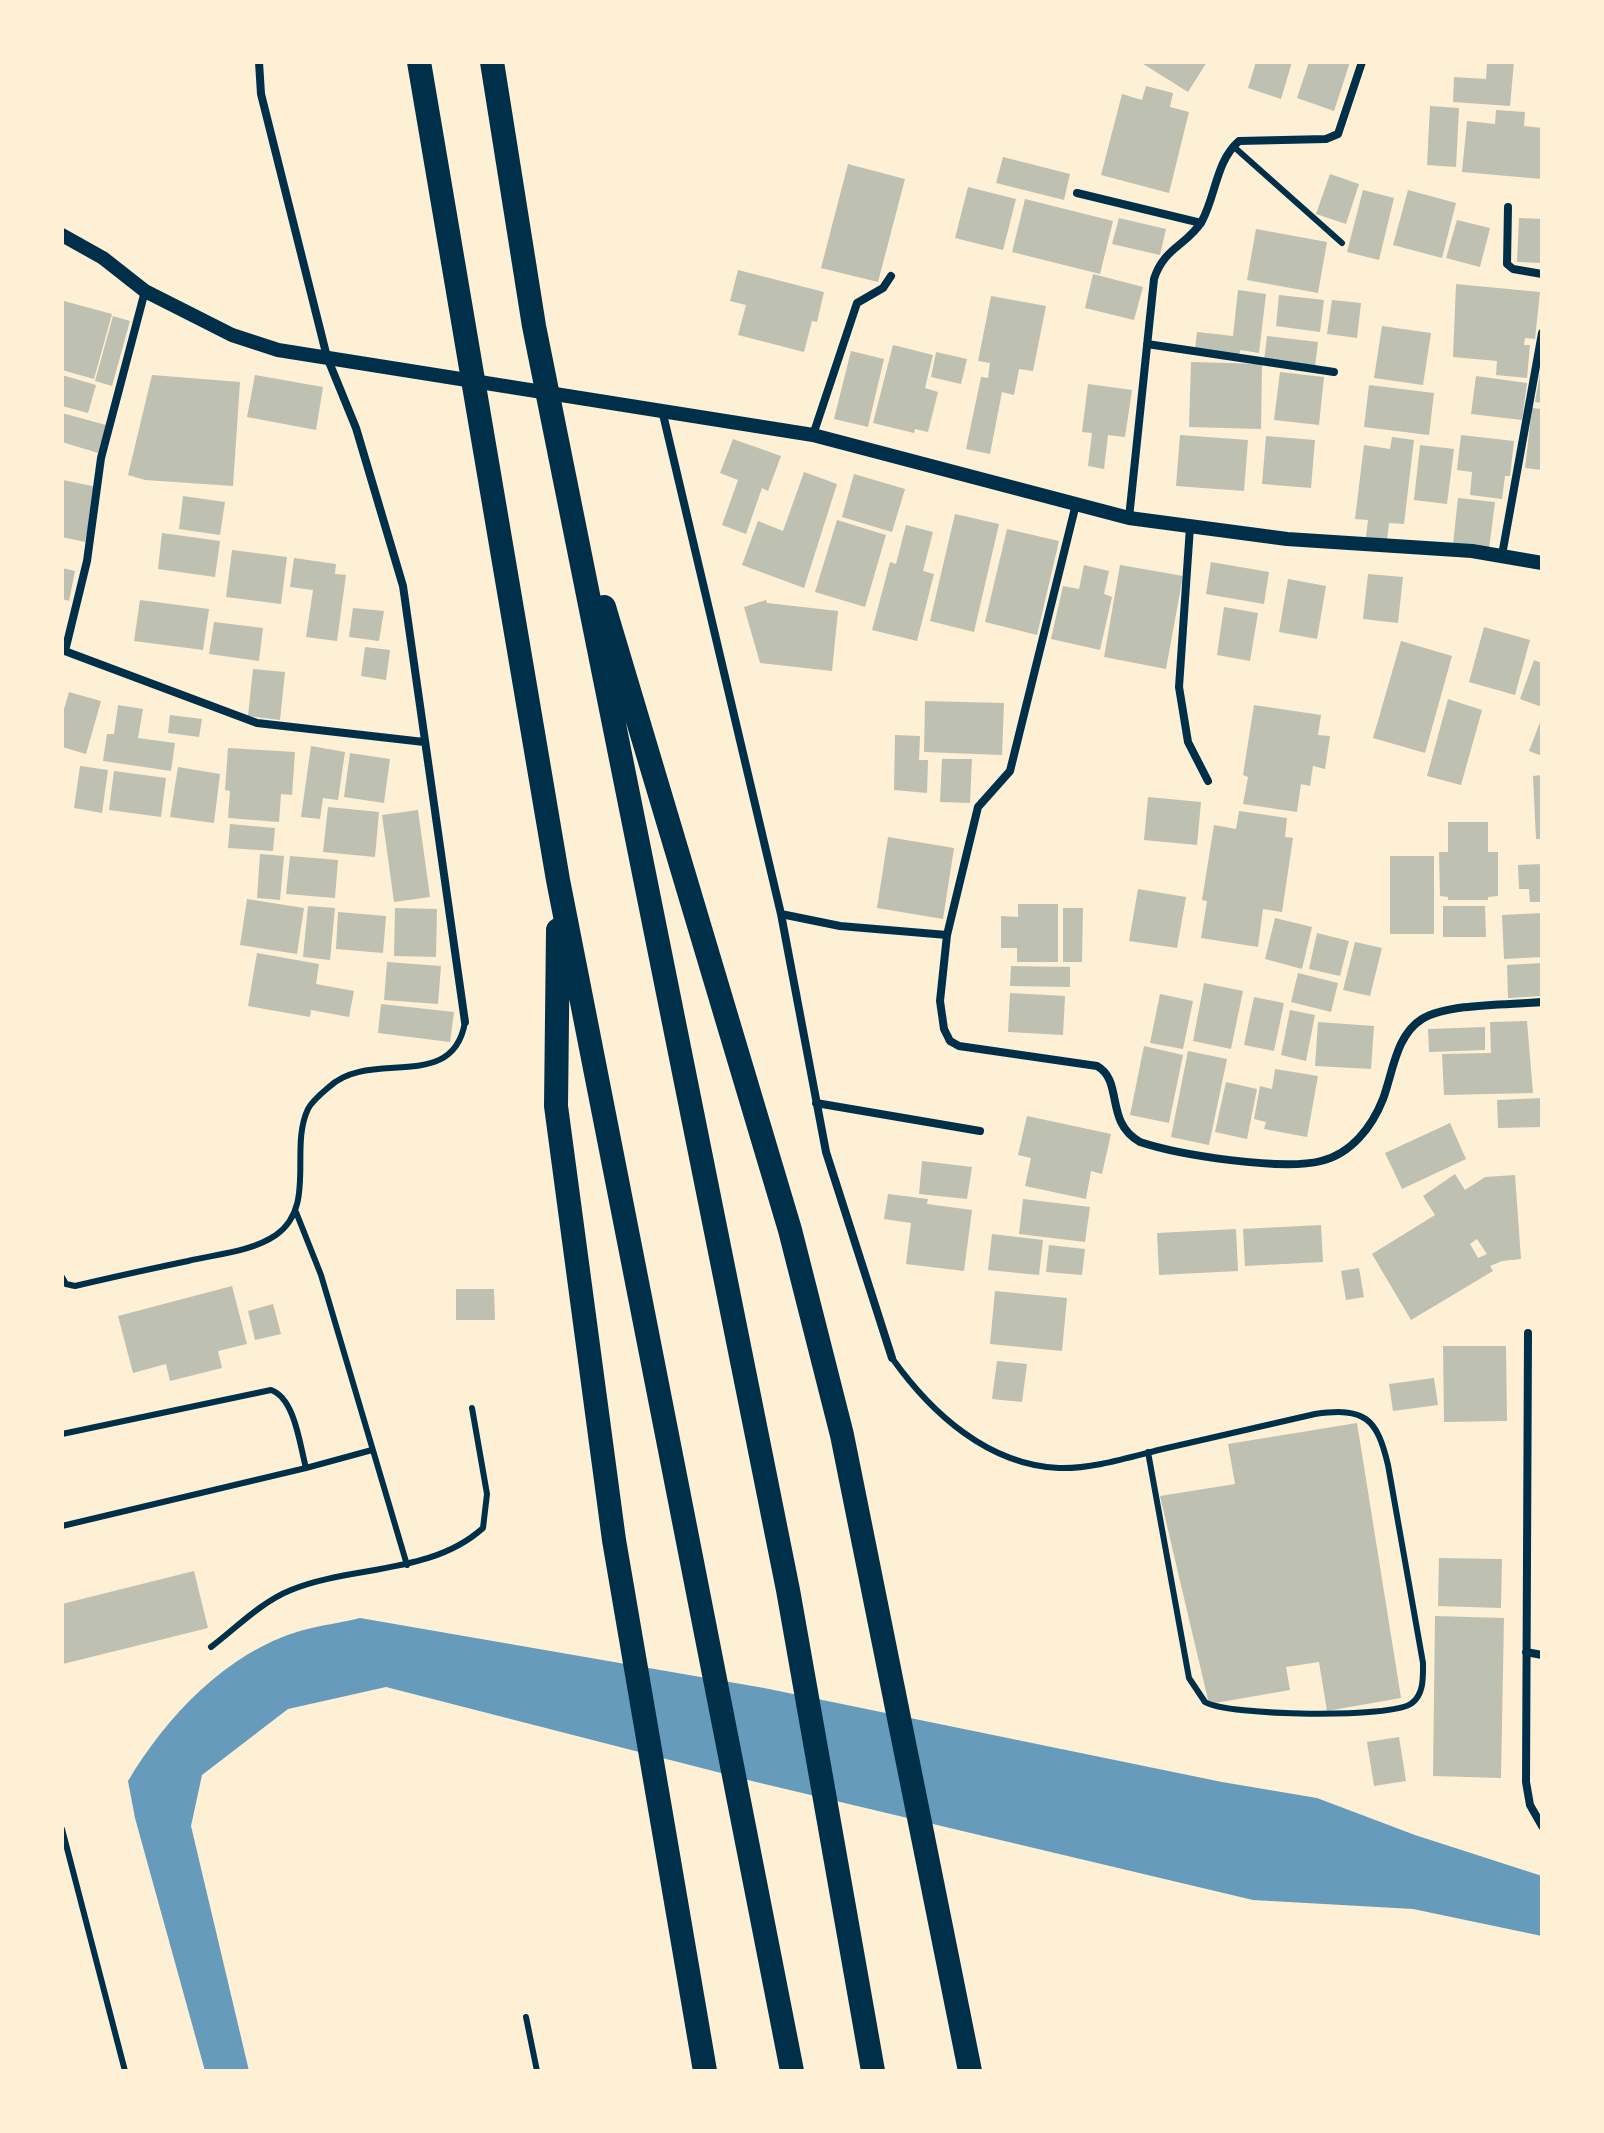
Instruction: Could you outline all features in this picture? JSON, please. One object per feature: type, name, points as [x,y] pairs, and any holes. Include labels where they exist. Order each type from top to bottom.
[{"type":"highway","points":[[419,62],[558,880],[792,2071]]},
{"type":"highway","points":[[492,62],[534,326],[788,1590],[873,2071]]},
{"type":"highway","points":[[561,462],[790,1230],[842,1435],[970,2071]]},
{"type":"highway","points":[[558,880],[556,1106],[614,1540],[705,2071]]},
{"type":"street","points":[[259,62],[261,94],[327,357],[356,428],[403,586],[465,1022]]},
{"type":"street","points":[[1129,518],[1154,279],[1159,263],[1201,223],[1227,153],[1233,146],[1248,139],[1333,138],[1342,128],[1362,62]]},
{"type":"street","points":[[1077,193],[1201,223]]},
{"type":"street","points":[[1508,207],[1507,264],[1513,269],[1542,274]]},
{"type":"street","points":[[62,235],[103,258],[145,291],[257,344],[813,435],[1129,518],[1287,539],[1502,555],[1542,563]]},
{"type":"street","points":[[813,435],[857,303],[883,288],[891,276]]},
{"type":"street","points":[[145,291],[101,458],[87,561],[64,650],[257,723],[424,742]]},
{"type":"street","points":[[1502,555],[1542,333]]},
{"type":"street","points":[[1147,344],[1334,372]]},
{"type":"street","points":[[662,410],[781,914],[826,1152],[892,1358]]},
{"type":"street","points":[[1076,504],[1010,771],[978,807],[947,935],[940,1001],[944,1029],[950,1041],[971,1050],[1097,1066],[1109,1079],[1116,1116],[1127,1135],[1156,1148],[1230,1159],[1295,1163],[1320,1161],[1352,1145],[1368,1126],[1381,1102],[1403,1038],[1418,1022],[1458,1010],[1542,1002]]},
{"type":"street","points":[[1190,527],[1179,687],[1188,742],[1208,781]]},
{"type":"street","points":[[781,914],[840,926],[947,935]]},
{"type":"street","points":[[816,1103],[980,1131]]},
{"type":"street","points":[[1528,1333],[1526,1782],[1530,1805],[1542,1826]]},
{"type":"street","points":[[1526,1652],[1542,1655]]},
{"type":"lane","points":[[1233,146],[1342,243]]},
{"type":"lane","points":[[407,1565],[321,1275],[296,1212],[303,1126],[309,1107],[332,1083],[369,1070],[441,1061],[455,1052],[465,1022]]},
{"type":"lane","points":[[62,1277],[66,1284],[75,1286],[257,1245],[278,1234],[296,1212]]},
{"type":"lane","points":[[892,1358],[928,1404],[994,1452],[1028,1463],[1059,1468],[1148,1452],[1328,1412],[1358,1414],[1371,1422],[1381,1434],[1388,1465],[1423,1663],[1421,1692],[1413,1703],[1400,1709],[1330,1714],[1231,1710],[1205,1702],[1189,1678],[1148,1452]]},
{"type":"lane","points":[[62,1434],[271,1390],[278,1392],[287,1405],[306,1468]]},
{"type":"lane","points":[[211,1647],[273,1599],[293,1589],[407,1565],[473,1537],[486,1520],[487,1494],[472,1408]]},
{"type":"lane","points":[[62,1526],[372,1450]]},
{"type":"lane","points":[[62,1829],[125,2071]]},
{"type":"lane","points":[[526,2017],[537,2071]]},
{"type":"water","points":[[360,1618],[764,1688],[1222,1782],[1317,1798],[1415,1835],[1542,1876],[1542,1936],[1413,1909],[1253,1900],[756,1782],[386,1687],[288,1709],[202,1775],[191,1826],[249,2071],[205,2071],[135,1818],[128,1781],[180,1711],[223,1671],[273,1641],[308,1629]]},
{"type":"building","points":[[1140,62],[1207,62],[1188,92]]},
{"type":"building","points":[[1256,62],[1292,62],[1281,99],[1248,88]]},
{"type":"building","points":[[1309,62],[1350,62],[1334,111],[1297,98]]},
{"type":"building","points":[[1487,62],[1514,62],[1510,106],[1453,102],[1454,77],[1486,79]]},
{"type":"building","points":[[1146,86],[1173,93],[1170,107],[1189,112],[1169,193],[1101,175],[1122,94],[1142,100]]},
{"type":"building","points":[[1430,106],[1459,108],[1456,167],[1427,165]]},
{"type":"building","points":[[1496,110],[1525,112],[1524,126],[1542,128],[1542,179],[1462,172],[1467,121],[1495,124]]},
{"type":"building","points":[[1003,157],[1070,174],[1064,200],[996,183]]},
{"type":"building","points":[[848,164],[905,179],[878,282],[821,268]]},
{"type":"building","points":[[1330,174],[1359,184],[1346,224],[1316,214]]},
{"type":"building","points":[[968,187],[1016,199],[1003,250],[955,238]]},
{"type":"building","points":[[1363,190],[1394,198],[1379,260],[1347,252]]},
{"type":"building","points":[[1408,190],[1456,203],[1442,258],[1393,245]]},
{"type":"building","points":[[1025,199],[1113,221],[1100,274],[1012,252]]},
{"type":"building","points":[[1119,218],[1166,229],[1160,255],[1112,244]]},
{"type":"building","points":[[1519,218],[1542,219],[1542,263],[1517,262]]},
{"type":"building","points":[[1457,220],[1490,228],[1480,267],[1446,258]]},
{"type":"building","points":[[1256,229],[1327,242],[1318,293],[1247,280]]},
{"type":"building","points":[[738,270],[824,292],[817,322],[812,321],[804,352],[738,335],[746,305],[730,301]]},
{"type":"building","points":[[1093,274],[1143,287],[1134,320],[1085,308]]},
{"type":"building","points":[[1456,284],[1540,292],[1535,339],[1525,338],[1524,345],[1530,345],[1527,378],[1496,375],[1497,361],[1453,357]]},
{"type":"building","points":[[1238,290],[1266,294],[1259,353],[1240,350],[1239,356],[1195,350],[1197,332],[1233,336]]},
{"type":"building","points":[[1279,295],[1324,300],[1320,332],[1276,326]]},
{"type":"building","points":[[991,296],[1046,306],[1033,371],[1019,369],[1014,395],[1002,392],[990,454],[966,449],[981,377],[988,378],[990,363],[978,361]]},
{"type":"building","points":[[1332,300],[1361,303],[1357,338],[1327,334]]},
{"type":"building","points":[[64,301],[112,314],[94,379],[62,370]]},
{"type":"building","points":[[113,316],[130,321],[112,386],[95,381]]},
{"type":"building","points":[[1382,326],[1431,333],[1423,385],[1374,378]]},
{"type":"building","points":[[1267,336],[1318,342],[1315,367],[1264,361]]},
{"type":"building","points":[[893,345],[933,355],[925,388],[938,392],[928,432],[915,429],[914,433],[873,423]]},
{"type":"building","points":[[851,351],[884,359],[868,427],[834,419]]},
{"type":"building","points":[[936,352],[967,359],[961,384],[931,377]]},
{"type":"building","points":[[1191,362],[1262,364],[1261,429],[1189,427]]},
{"type":"building","points":[[1280,372],[1324,377],[1319,425],[1274,420]]},
{"type":"building","points":[[1542,373],[1542,403],[1535,402]]},
{"type":"building","points":[[62,375],[96,385],[88,413],[62,406]]},
{"type":"building","points":[[152,375],[240,382],[233,486],[145,480],[128,475]]},
{"type":"building","points":[[255,375],[323,387],[316,430],[247,417]]},
{"type":"building","points":[[1476,376],[1527,383],[1522,420],[1471,414]]},
{"type":"building","points":[[1088,384],[1132,390],[1125,437],[1108,435],[1104,469],[1088,466],[1092,433],[1082,432]]},
{"type":"building","points":[[1369,385],[1434,393],[1429,435],[1364,427]]},
{"type":"building","points":[[1532,408],[1542,409],[1542,470],[1525,468]]},
{"type":"building","points":[[62,413],[106,425],[98,453],[62,442]]},
{"type":"building","points":[[1180,435],[1248,440],[1244,491],[1176,486]]},
{"type":"building","points":[[1461,435],[1514,441],[1510,476],[1505,476],[1502,499],[1470,495],[1472,472],[1457,470]]},
{"type":"building","points":[[1266,436],[1315,440],[1311,488],[1262,484]]},
{"type":"building","points":[[1392,437],[1414,440],[1404,524],[1389,523],[1387,540],[1366,537],[1368,520],[1355,519],[1364,445],[1390,449]]},
{"type":"building","points":[[733,439],[781,456],[768,491],[762,488],[746,534],[722,525],[738,480],[720,473]]},
{"type":"building","points":[[1420,445],[1454,449],[1447,504],[1414,500]]},
{"type":"building","points":[[804,472],[837,484],[804,588],[742,565],[758,521],[783,531]]},
{"type":"building","points":[[854,474],[905,489],[892,532],[842,517]]},
{"type":"building","points":[[63,480],[97,487],[85,542],[62,537]]},
{"type":"building","points":[[183,496],[225,502],[220,535],[179,529]]},
{"type":"building","points":[[1458,498],[1495,502],[1489,549],[1453,544]]},
{"type":"building","points":[[955,514],[999,524],[974,632],[930,621]]},
{"type":"building","points":[[837,520],[886,535],[865,607],[815,592]]},
{"type":"building","points":[[906,525],[933,532],[923,571],[934,574],[917,641],[872,630],[890,562],[896,564]]},
{"type":"building","points":[[1007,529],[1059,541],[1037,635],[985,622]]},
{"type":"building","points":[[162,533],[220,541],[215,577],[158,569]]},
{"type":"building","points":[[232,550],[287,557],[281,604],[226,597]]},
{"type":"building","points":[[294,558],[336,564],[335,574],[346,575],[337,641],[306,637],[313,590],[290,587]]},
{"type":"building","points":[[1211,562],[1269,572],[1264,604],[1206,594]]},
{"type":"building","points":[[1084,565],[1109,571],[1104,594],[1112,597],[1100,650],[1051,639],[1063,586],[1079,589]]},
{"type":"building","points":[[1120,565],[1183,576],[1166,669],[1104,657]]},
{"type":"building","points":[[62,568],[75,571],[69,601],[62,599]]},
{"type":"building","points":[[1368,574],[1403,577],[1398,623],[1363,619]]},
{"type":"building","points":[[1288,579],[1326,586],[1317,639],[1279,632]]},
{"type":"building","points":[[140,600],[209,609],[203,650],[134,641]]},
{"type":"building","points":[[766,600],[767,603],[838,611],[832,671],[760,663],[744,607]]},
{"type":"building","points":[[1224,607],[1258,613],[1250,661],[1217,655]]},
{"type":"building","points":[[353,608],[384,611],[379,641],[349,637]]},
{"type":"building","points":[[214,622],[263,628],[259,661],[209,654]]},
{"type":"building","points":[[1484,627],[1530,640],[1515,695],[1469,682]]},
{"type":"building","points":[[1401,641],[1452,656],[1425,753],[1373,738]]},
{"type":"building","points":[[365,647],[390,650],[386,680],[361,676]]},
{"type":"building","points":[[1534,660],[1542,663],[1542,707],[1520,699]]},
{"type":"building","points":[[253,669],[285,672],[280,720],[248,716]]},
{"type":"building","points":[[69,692],[101,701],[86,754],[62,747],[62,716]]},
{"type":"building","points":[[1448,699],[1482,710],[1461,785],[1427,776]]},
{"type":"building","points":[[925,701],[1004,703],[1002,755],[924,752]]},
{"type":"building","points":[[118,705],[143,709],[138,738],[175,743],[171,771],[103,761],[107,734],[114,734]]},
{"type":"building","points":[[1254,705],[1321,715],[1318,735],[1330,736],[1325,769],[1313,766],[1310,786],[1301,784],[1297,812],[1243,804],[1248,777],[1243,775]]},
{"type":"building","points":[[170,715],[202,719],[199,737],[168,733]]},
{"type":"building","points":[[1542,717],[1542,756],[1529,751]]},
{"type":"building","points":[[895,735],[920,736],[919,760],[928,760],[927,793],[894,790]]},
{"type":"building","points":[[311,746],[345,752],[338,800],[323,798],[320,819],[301,817]]},
{"type":"building","points":[[228,748],[295,752],[292,795],[281,794],[279,822],[228,818],[230,791],[225,790]]},
{"type":"building","points":[[350,753],[390,759],[384,803],[344,797]]},
{"type":"building","points":[[942,759],[972,759],[970,803],[940,802]]},
{"type":"building","points":[[80,766],[108,770],[102,813],[74,808]]},
{"type":"building","points":[[178,767],[220,774],[214,823],[170,817]]},
{"type":"building","points":[[114,771],[166,778],[161,817],[109,810]]},
{"type":"building","points":[[1542,775],[1542,839],[1536,839],[1533,776]]},
{"type":"building","points":[[1148,797],[1201,802],[1197,845],[1144,840]]},
{"type":"building","points":[[328,807],[379,812],[375,857],[323,852]]},
{"type":"building","points":[[418,810],[430,897],[394,902],[382,815]]},
{"type":"building","points":[[1239,811],[1287,818],[1285,837],[1293,838],[1282,912],[1263,909],[1258,947],[1201,938],[1207,901],[1202,900],[1214,825],[1236,829]]},
{"type":"building","points":[[1448,822],[1488,822],[1488,852],[1498,852],[1498,896],[1488,897],[1488,900],[1448,900],[1448,897],[1440,896],[1439,852],[1448,852]]},
{"type":"building","points":[[230,824],[275,828],[273,851],[228,848]]},
{"type":"building","points":[[888,837],[954,848],[943,919],[877,908]]},
{"type":"building","points":[[260,854],[284,856],[280,900],[257,898]]},
{"type":"building","points":[[290,856],[338,860],[335,898],[286,894]]},
{"type":"building","points":[[1390,856],[1434,856],[1434,934],[1390,934]]},
{"type":"building","points":[[1542,864],[1542,902],[1530,902],[1529,889],[1519,889],[1518,865]]},
{"type":"building","points":[[1138,889],[1186,897],[1177,948],[1129,941]]},
{"type":"building","points":[[247,899],[304,908],[297,954],[240,945]]},
{"type":"building","points":[[1018,904],[1058,904],[1058,962],[1017,962],[1017,948],[1001,948],[1001,916],[1018,917]]},
{"type":"building","points":[[308,906],[335,908],[330,960],[303,957]]},
{"type":"building","points":[[1443,906],[1485,906],[1486,937],[1443,937]]},
{"type":"building","points":[[395,908],[437,909],[436,957],[394,956]]},
{"type":"building","points":[[1063,908],[1083,908],[1082,962],[1063,962]]},
{"type":"building","points":[[338,912],[386,916],[383,953],[336,949]]},
{"type":"building","points":[[1542,913],[1542,957],[1504,959],[1502,915]]},
{"type":"building","points":[[1275,918],[1312,927],[1302,969],[1265,959]]},
{"type":"building","points":[[1317,933],[1349,941],[1340,976],[1309,969]]},
{"type":"building","points":[[1355,942],[1382,948],[1370,996],[1343,990]]},
{"type":"building","points":[[257,953],[319,964],[316,984],[354,991],[349,1017],[311,1010],[310,1017],[248,1006]]},
{"type":"building","points":[[387,962],[441,966],[438,1004],[384,1000]]},
{"type":"building","points":[[1542,963],[1542,996],[1508,998],[1507,965]]},
{"type":"building","points":[[1011,966],[1070,967],[1070,987],[1010,986]]},
{"type":"building","points":[[1298,973],[1338,983],[1331,1012],[1291,1002]]},
{"type":"building","points":[[1204,983],[1243,991],[1231,1049],[1193,1041]]},
{"type":"building","points":[[1010,993],[1065,996],[1063,1035],[1008,1032]]},
{"type":"building","points":[[1160,994],[1193,1001],[1183,1049],[1150,1043]]},
{"type":"building","points":[[1254,997],[1284,1003],[1274,1051],[1244,1045]]},
{"type":"building","points":[[381,1004],[454,1012],[450,1042],[378,1033]]},
{"type":"building","points":[[1290,1010],[1315,1015],[1306,1061],[1281,1055]]},
{"type":"building","points":[[1527,1021],[1533,1093],[1444,1095],[1442,1054],[1491,1053],[1490,1022]]},
{"type":"building","points":[[1318,1022],[1374,1026],[1371,1069],[1315,1066]]},
{"type":"building","points":[[1485,1027],[1485,1050],[1429,1052],[1428,1029]]},
{"type":"building","points":[[1144,1046],[1183,1055],[1169,1123],[1130,1115]]},
{"type":"building","points":[[1188,1051],[1227,1059],[1209,1145],[1171,1137]]},
{"type":"building","points":[[1275,1069],[1318,1076],[1307,1137],[1264,1129],[1266,1122],[1254,1119],[1260,1086],[1272,1089]]},
{"type":"building","points":[[1226,1082],[1257,1089],[1247,1139],[1215,1132]]},
{"type":"building","points":[[1542,1098],[1542,1127],[1498,1128],[1497,1100]]},
{"type":"building","points":[[1027,1116],[1111,1134],[1102,1174],[1091,1171],[1086,1199],[1025,1186],[1031,1158],[1018,1155]]},
{"type":"building","points":[[1450,1123],[1466,1159],[1402,1189],[1385,1153]]},
{"type":"building","points":[[922,1161],[972,1167],[967,1199],[919,1194]]},
{"type":"building","points":[[1455,1174],[1465,1190],[1485,1177],[1515,1175],[1521,1259],[1490,1266],[1493,1271],[1411,1320],[1372,1254],[1435,1215],[1423,1196]],"holes":[[[1477,1239],[1487,1254],[1478,1258],[1470,1244]]]},
{"type":"building","points":[[888,1194],[928,1199],[927,1204],[972,1210],[964,1271],[906,1264],[911,1223],[884,1219]]},
{"type":"building","points":[[1023,1199],[1090,1207],[1085,1242],[1019,1234]]},
{"type":"building","points":[[1321,1225],[1323,1262],[1245,1266],[1243,1229]]},
{"type":"building","points":[[1236,1229],[1238,1271],[1159,1275],[1157,1233]]},
{"type":"building","points":[[992,1234],[1043,1240],[1039,1275],[988,1270]]},
{"type":"building","points":[[1049,1245],[1085,1249],[1082,1275],[1046,1272]]},
{"type":"building","points":[[1359,1268],[1364,1297],[1346,1300],[1341,1271]]},
{"type":"building","points":[[232,1286],[247,1344],[218,1351],[222,1368],[170,1381],[166,1364],[133,1373],[118,1316]]},
{"type":"building","points":[[456,1289],[494,1289],[495,1320],[456,1320]]},
{"type":"building","points":[[995,1291],[1067,1298],[1062,1351],[990,1344]]},
{"type":"building","points":[[273,1304],[281,1334],[255,1340],[248,1311]]},
{"type":"building","points":[[1443,1346],[1506,1346],[1507,1421],[1444,1422]]},
{"type":"building","points":[[997,1361],[1027,1364],[1022,1402],[992,1399]]},
{"type":"building","points":[[1434,1378],[1438,1405],[1393,1411],[1389,1384]]},
{"type":"building","points":[[1357,1423],[1401,1698],[1327,1711],[1319,1662],[1286,1667],[1290,1690],[1209,1704],[1160,1496],[1235,1484],[1228,1444]]},
{"type":"building","points":[[1439,1558],[1502,1559],[1501,1608],[1438,1606]]},
{"type":"building","points":[[194,1571],[208,1628],[63,1664],[62,1604]]},
{"type":"building","points":[[1435,1616],[1504,1618],[1501,1778],[1433,1776]]},
{"type":"building","points":[[1399,1737],[1406,1781],[1374,1786],[1367,1742]]}]
